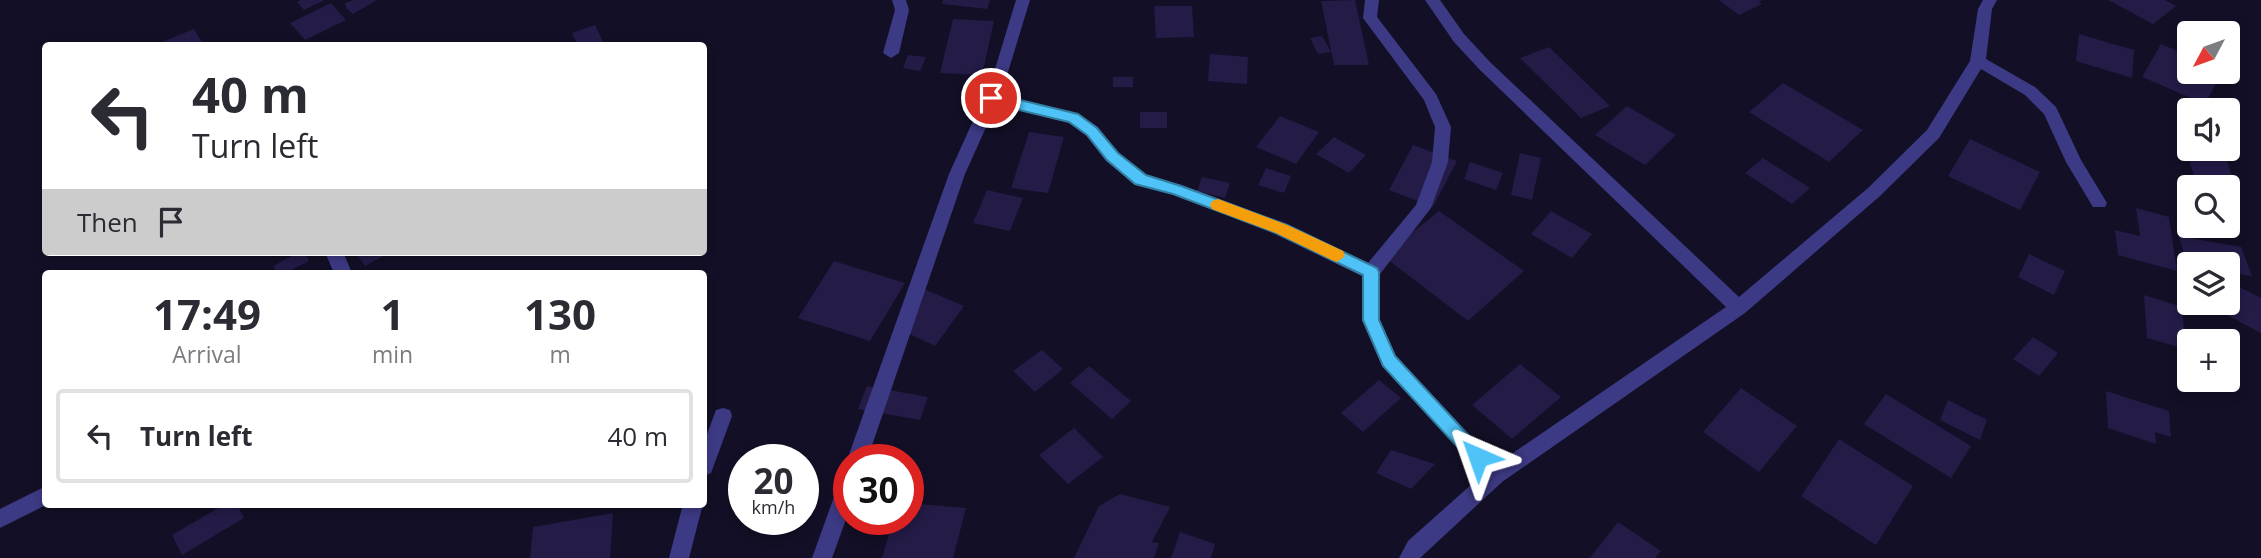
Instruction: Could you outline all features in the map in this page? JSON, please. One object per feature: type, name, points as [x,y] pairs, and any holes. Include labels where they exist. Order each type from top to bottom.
[{"type":"street","points":[[891,53],[901,10],[899,0]]},
{"type":"street","points":[[863,444],[957,174],[1000,79],[1023,0]]},
{"type":"street","points":[[1371,0],[1370,18],[1432,98],[1443,127],[1440,162],[1423,208],[1371,272],[1371,320],[1389,361],[1495,476]]},
{"type":"street","points":[[1432,0],[1459,38],[1485,66],[1739,308]]},
{"type":"street","points":[[1409,558],[1415,548],[1495,476],[1739,308],[1874,192],[1933,134],[1978,61],[1986,9],[1990,0]]},
{"type":"street","points":[[1978,61],[2030,91],[2050,111],[2074,162],[2099,203]]},
{"type":"street","points":[[991,98],[1073,118],[1092,131],[1112,157],[1141,180],[1176,190],[1281,229],[1371,272]]},
{"type":"street","points":[[707,459],[723,416]]},
{"type":"street","points":[[0,519],[42,497]]},
{"type":"street","points":[[679,558],[692,508]]},
{"type":"street","points":[[822,558],[833,527]]},
{"type":"building","points":[[325,0],[304,10],[297,2]]},
{"type":"building","points":[[354,0],[377,0],[353,14],[346,8],[345,3]]},
{"type":"building","points":[[943,0],[990,0],[987,9],[942,4]]},
{"type":"building","points":[[1355,0],[1369,65],[1334,65],[1321,1]]},
{"type":"building","points":[[1719,0],[1762,0],[1759,2],[1762,4],[1739,15]]},
{"type":"building","points":[[2108,0],[2165,0],[2176,6],[2153,24]]},
{"type":"building","points":[[331,3],[346,20],[305,40],[290,23]]},
{"type":"building","points":[[1154,6],[1192,6],[1194,37],[1156,38]]},
{"type":"building","points":[[953,19],[994,21],[982,75],[940,73]]},
{"type":"building","points":[[595,25],[603,42],[576,42],[572,33]]},
{"type":"building","points":[[194,29],[202,42],[162,42]]},
{"type":"building","points":[[2079,34],[2134,50],[2132,78],[2076,61]]},
{"type":"building","points":[[1322,36],[1331,52],[1318,54],[1310,38]]},
{"type":"building","points":[[2161,44],[2177,51],[2177,84],[2216,84],[2208,98],[2191,98],[2142,77]]},
{"type":"building","points":[[1549,47],[1610,106],[1581,118],[1520,58]]},
{"type":"building","points":[[1210,54],[1248,57],[1247,84],[1208,81]]},
{"type":"building","points":[[908,55],[926,57],[920,71],[903,68]]},
{"type":"building","points":[[1113,77],[1133,77],[1133,87],[1113,87]]},
{"type":"building","points":[[1783,83],[1863,130],[1829,162],[1749,112]]},
{"type":"building","points":[[1627,106],[1676,135],[1645,165],[1595,135]]},
{"type":"building","points":[[1140,112],[1167,112],[1167,128],[1140,128]]},
{"type":"building","points":[[1280,116],[1319,132],[1296,164],[1256,147]]},
{"type":"building","points":[[1029,132],[1064,137],[1048,193],[1011,188]]},
{"type":"building","points":[[1334,137],[1366,155],[1349,173],[1316,154]]},
{"type":"building","points":[[1970,139],[2040,172],[2020,210],[1948,176]]},
{"type":"building","points":[[1413,145],[1457,161],[1433,207],[1389,190]]},
{"type":"building","points":[[1520,153],[1541,158],[1532,200],[1511,195]]},
{"type":"building","points":[[1763,158],[1810,188],[1792,204],[1745,173]]},
{"type":"building","points":[[2190,161],[2227,161],[2232,175],[2194,175]]},
{"type":"building","points":[[1470,162],[1503,173],[1496,190],[1464,179]]},
{"type":"building","points":[[1266,168],[1291,176],[1284,193],[1258,185]]},
{"type":"building","points":[[1202,177],[1230,183],[1225,198],[1197,191]]},
{"type":"building","points":[[987,190],[1023,198],[1010,231],[973,223]]},
{"type":"building","points":[[2136,208],[2169,217],[2177,271],[2118,255],[2115,230],[2140,236]]},
{"type":"building","points":[[1439,211],[1524,271],[1468,321],[1383,256]]},
{"type":"building","points":[[1551,211],[1592,234],[1572,258],[1531,234]]},
{"type":"building","points":[[2180,238],[2241,247],[2252,276],[2240,274],[2240,252],[2184,252]]},
{"type":"building","points":[[2029,254],[2065,271],[2054,295],[2018,277]]},
{"type":"building","points":[[292,256],[306,256],[309,261],[291,270],[275,270],[273,266]]},
{"type":"building","points":[[358,256],[384,256],[365,266]]},
{"type":"building","points":[[834,261],[905,283],[870,341],[798,318]]},
{"type":"building","points":[[2240,287],[2261,298],[2261,333],[2227,315],[2240,315]]},
{"type":"building","points":[[924,289],[964,306],[935,346],[895,327]]},
{"type":"building","points":[[2144,295],[2177,305],[2177,315],[2183,315],[2184,329],[2177,329],[2177,346],[2147,338]]},
{"type":"building","points":[[2033,337],[2058,353],[2039,376],[2013,359]]},
{"type":"building","points":[[1042,350],[1063,369],[1035,392],[1013,371]]},
{"type":"building","points":[[1520,364],[1561,397],[1512,439],[1472,405]]},
{"type":"building","points":[[1089,366],[1131,401],[1112,419],[1070,383]]},
{"type":"building","points":[[1379,380],[1401,398],[1363,432],[1341,413]]},
{"type":"building","points":[[867,386],[928,397],[920,420],[858,409]]},
{"type":"building","points":[[1741,388],[1797,426],[1759,472],[1703,432]]},
{"type":"building","points":[[2106,391],[2169,411],[2171,437],[2155,432],[2156,444],[2108,428]]},
{"type":"building","points":[[1886,394],[1971,446],[1951,478],[1864,424]]},
{"type":"building","points":[[1948,400],[1987,420],[1980,440],[1940,420]]},
{"type":"building","points":[[1074,428],[1103,457],[1068,484],[1039,455]]},
{"type":"building","points":[[1839,439],[1913,486],[1876,545],[1801,496]]},
{"type":"building","points":[[1391,450],[1435,464],[1411,489],[1376,473]]},
{"type":"building","points":[[1120,494],[1170,507],[1152,542],[1159,543],[1154,558],[1074,558],[1099,506]]},
{"type":"building","points":[[924,504],[966,508],[953,558],[882,558],[889,535],[924,535]]},
{"type":"building","points":[[218,508],[239,508],[244,518],[182,555],[172,535]]},
{"type":"building","points":[[613,513],[610,558],[530,558],[533,527]]},
{"type":"building","points":[[1618,522],[1661,551],[1655,558],[1590,558]]},
{"type":"building","points":[[1180,532],[1215,544],[1211,558],[1171,558]]},
{"type":"slow traffic","points":[[1218,205],[1281,229],[1337,256]]},
{"type":"route","points":[[991,98],[1073,118],[1092,131],[1112,157],[1141,180],[1176,190],[1281,229],[1371,272],[1371,320],[1389,361],[1478,457]]}]
